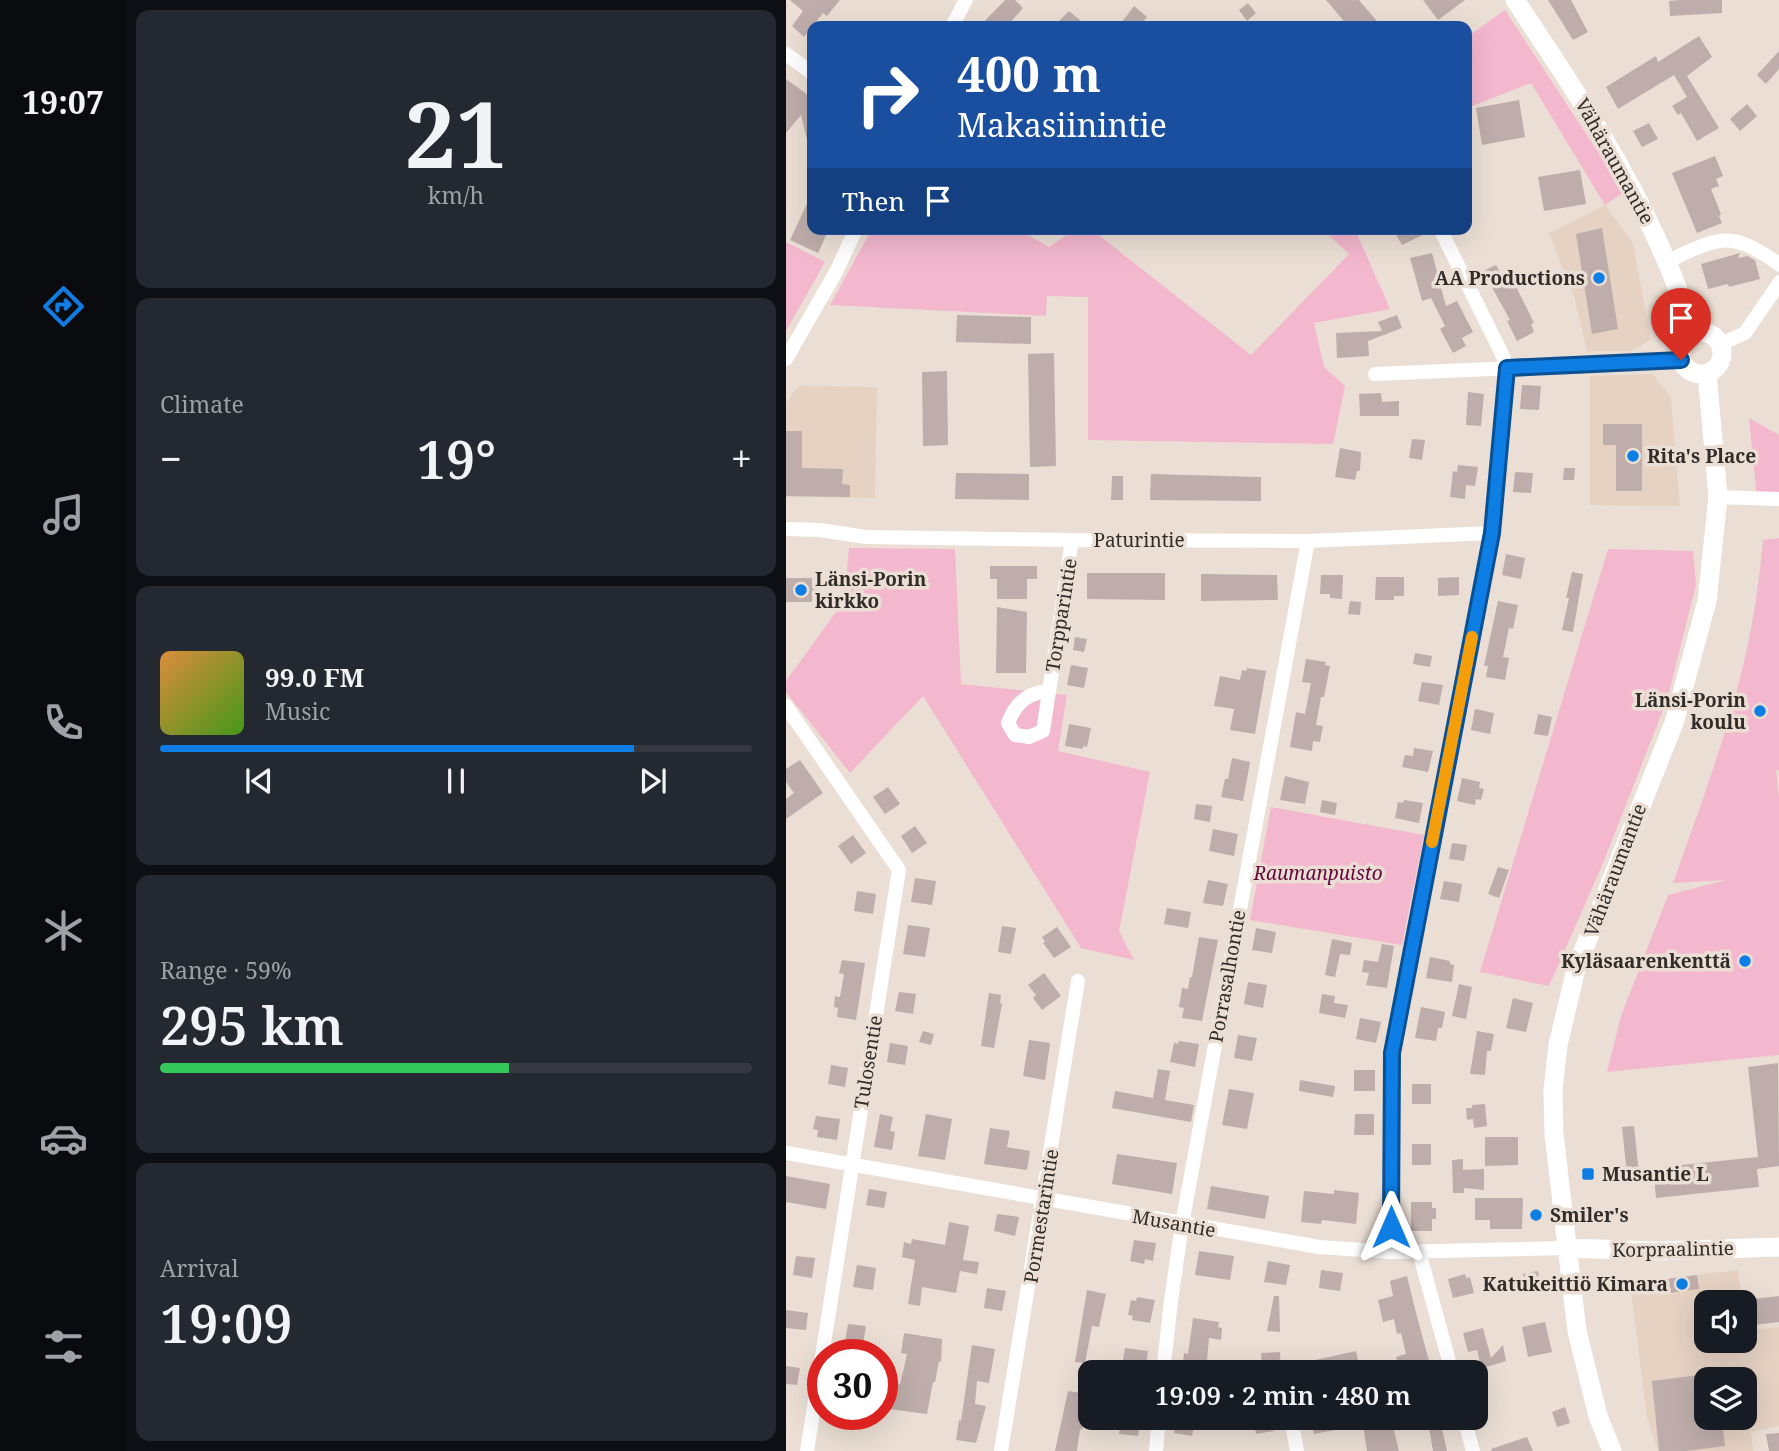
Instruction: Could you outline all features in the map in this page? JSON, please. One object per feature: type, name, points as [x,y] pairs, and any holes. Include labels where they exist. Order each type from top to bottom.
[{"type":"main road","name":"Vähäraumantie","points":[[1515,0],[1579,97],[1639,200],[1668,261],[1693,332]]},
{"type":"main road","points":[[1693,332],[1709,332],[1721,344],[1723,353],[1720,362],[1715,369],[1707,373],[1691,372],[1681,360],[1682,343],[1693,332]]},
{"type":"main road","name":"Vähäraumantie","points":[[1612,1451],[1592,1392],[1577,1331],[1554,1134],[1553,1090],[1565,1012],[1576,970],[1674,723],[1707,601],[1718,498],[1707,373]]},
{"type":"main road","name":"Korpraalintie","points":[[1566,1248],[1657,1251],[1779,1248]]},
{"type":"street","points":[[955,21],[966,0]]},
{"type":"street","points":[[786,54],[807,70]]},
{"type":"street","points":[[786,359],[837,270],[853,235]]},
{"type":"street","points":[[1391,1252],[1392,1053],[1492,533],[1507,368],[1443,235]]},
{"type":"street","points":[[1668,261],[1709,243],[1734,240],[1758,249],[1779,265]]},
{"type":"street","points":[[1721,344],[1745,333],[1779,282]]},
{"type":"street","points":[[1375,374],[1681,360]]},
{"type":"street","points":[[1718,498],[1779,499]]},
{"type":"street","name":"Paturintie","points":[[786,529],[820,530],[866,537],[1072,540],[1308,541],[1492,533]]},
{"type":"street","name":"Torpparintie","points":[[1049,691],[1072,540]]},
{"type":"street","name":"Porrasalhontie","points":[[1164,1360],[1182,1224],[1308,541]]},
{"type":"street","name":"Tulosentie","points":[[786,706],[899,870],[807,1451]]},
{"type":"street","name":"Pormestarintie","points":[[1001,1451],[1078,981]]},
{"type":"street","name":"Musantie","points":[[786,1153],[1319,1247],[1391,1252],[1566,1248]]},
{"type":"street","points":[[1419,1252],[1449,1360]]},
{"type":"street","points":[[1156,1451],[1158,1430]]},
{"type":"street","points":[[1294,1430],[1298,1451]]},
{"type":"street","points":[[1467,1430],[1473,1451]]},
{"type":"shaded area","points":[[1605,205],[1633,244],[1651,340],[1631,351],[1587,351],[1574,296],[1549,233]]},
{"type":"shaded area","points":[[1652,374],[1671,397],[1680,506],[1590,505],[1590,376]]},
{"type":"shaded area","points":[[799,386],[877,387],[875,498],[786,497],[786,402]]},
{"type":"shaded area","points":[[1738,1270],[1740,1290],[1694,1290],[1694,1353],[1757,1353],[1757,1330],[1779,1327],[1779,1426],[1751,1432],[1753,1451],[1658,1451],[1647,1418],[1630,1283]]},
{"type":"green space","points":[[1505,10],[1624,192],[1605,205],[1531,83],[1472,106],[1472,33]]},
{"type":"green space","points":[[869,235],[1028,235],[1049,247],[1066,235],[1099,235],[1251,355],[1349,254],[1328,235],[1358,235],[1390,309],[1314,323],[1324,367],[1345,386],[1333,444],[1088,440],[1088,297],[1047,296],[1046,316],[830,305]]},
{"type":"green space","points":[[786,242],[825,262],[786,331]]},
{"type":"green space","points":[[1749,418],[1779,435],[1779,499],[1757,499]]},
{"type":"green space","points":[[1779,538],[1780,770],[1776,770],[1780,808],[1779,1055],[1607,1072],[1621,1016],[1668,895],[1726,880],[1673,883],[1722,742],[1742,671],[1756,599],[1763,540]]},
{"type":"green space","points":[[849,548],[955,549],[961,684],[1067,695],[1058,751],[1150,772],[1119,931],[1134,960],[1081,948],[923,696],[850,773],[786,692],[786,681],[844,601]]},
{"type":"green space","points":[[1608,549],[1693,551],[1696,585],[1667,700],[1604,861],[1549,986],[1480,972]]},
{"type":"green space","name":"Raumanpuisto","points":[[1271,807],[1424,835],[1402,945],[1250,920]]},
{"type":"building","points":[[790,0],[840,0],[827,16],[823,13],[817,21],[807,21],[807,33],[804,37],[792,26],[803,11]]},
{"type":"building","points":[[1005,0],[1015,0],[1023,8],[1011,21],[985,21]]},
{"type":"building","points":[[1326,0],[1359,0],[1377,21],[1344,21]]},
{"type":"building","points":[[1423,0],[1465,0],[1438,20]]},
{"type":"building","points":[[1548,0],[1571,0],[1588,32],[1573,40]]},
{"type":"building","points":[[1722,0],[1722,13],[1670,16],[1669,1]]},
{"type":"building","points":[[1248,3],[1256,13],[1247,21],[1239,10]]},
{"type":"building","points":[[1134,6],[1147,17],[1144,21],[1123,21]]},
{"type":"building","points":[[1069,11],[1081,21],[1059,21]]},
{"type":"building","points":[[1699,36],[1712,57],[1687,76],[1719,128],[1697,141],[1681,113],[1678,115],[1672,106],[1687,97],[1674,75],[1618,109],[1606,87],[1656,56],[1658,62]]},
{"type":"building","points":[[1779,51],[1779,69],[1766,84],[1757,75]]},
{"type":"building","points":[[786,79],[807,94],[807,140],[801,115],[786,133]]},
{"type":"building","points":[[1519,100],[1525,137],[1482,145],[1476,108]]},
{"type":"building","points":[[1747,104],[1757,116],[1740,131],[1730,119]]},
{"type":"building","points":[[1649,123],[1658,139],[1642,147],[1633,131]]},
{"type":"building","points":[[1715,156],[1723,176],[1716,179],[1719,186],[1711,189],[1722,223],[1697,233],[1672,173]]},
{"type":"building","points":[[1580,170],[1586,204],[1544,211],[1538,177]]},
{"type":"building","points":[[807,204],[807,235],[826,235],[818,253],[790,240]]},
{"type":"building","points":[[1602,228],[1618,329],[1592,334],[1576,234]]},
{"type":"building","points":[[1396,235],[1423,235],[1402,245]]},
{"type":"building","points":[[1432,253],[1446,306],[1457,301],[1473,332],[1462,338],[1466,346],[1453,353],[1440,329],[1445,326],[1431,298],[1422,301],[1410,258]]},
{"type":"building","points":[[1740,253],[1738,258],[1747,256],[1755,260],[1760,279],[1708,289],[1701,264]]},
{"type":"building","points":[[1496,265],[1502,275],[1509,272],[1534,323],[1531,324],[1534,332],[1517,341],[1507,321],[1510,320],[1483,271]]},
{"type":"building","points":[[957,315],[1031,317],[1031,344],[956,342]]},
{"type":"building","points":[[1397,315],[1402,328],[1368,341],[1369,356],[1337,358],[1336,333],[1382,331],[1378,322]]},
{"type":"building","points":[[1054,353],[1056,466],[1030,467],[1028,354]]},
{"type":"building","points":[[947,371],[948,445],[923,446],[922,372]]},
{"type":"building","points":[[1522,385],[1541,386],[1539,410],[1520,409]]},
{"type":"building","points":[[1468,392],[1484,394],[1481,426],[1466,425]]},
{"type":"building","points":[[1381,393],[1382,402],[1399,401],[1399,416],[1360,416],[1359,394]]},
{"type":"building","points":[[1603,424],[1642,424],[1642,491],[1616,491],[1616,445],[1603,445]]},
{"type":"building","points":[[786,431],[802,431],[802,468],[843,469],[842,484],[850,485],[850,497],[786,496]]},
{"type":"building","points":[[1412,439],[1425,440],[1422,460],[1409,458]]},
{"type":"building","points":[[1340,448],[1361,452],[1360,471],[1357,471],[1355,480],[1335,477]]},
{"type":"building","points":[[1458,465],[1478,467],[1475,486],[1466,485],[1465,499],[1450,497],[1453,471],[1457,472]]},
{"type":"building","points":[[1564,468],[1575,468],[1574,480],[1563,480]]},
{"type":"building","points":[[1515,472],[1533,473],[1531,493],[1513,492]]},
{"type":"building","points":[[956,473],[1029,474],[1029,500],[955,499]]},
{"type":"building","points":[[1151,474],[1261,477],[1261,501],[1150,500]]},
{"type":"building","points":[[1112,476],[1123,476],[1123,500],[1111,500]]},
{"type":"building","points":[[1506,554],[1525,558],[1521,579],[1502,575]]},
{"type":"building","points":[[990,566],[1037,566],[1037,579],[1027,579],[1027,599],[997,599],[997,579],[990,579]]},
{"type":"building","points":[[1572,572],[1583,574],[1573,632],[1562,630]]},
{"type":"building","points":[[1087,573],[1165,573],[1165,600],[1087,599]]},
{"type":"building","points":[[1201,574],[1277,575],[1278,600],[1201,601]]},
{"type":"building","points":[[1321,575],[1343,575],[1342,599],[1330,598],[1330,594],[1320,594]]},
{"type":"building","points":[[1376,577],[1404,577],[1404,596],[1394,596],[1394,600],[1375,600]]},
{"type":"building","points":[[1459,577],[1459,595],[1438,596],[1438,578]]},
{"type":"building","name":"Länsi-Porin kirkko","points":[[786,578],[812,578],[812,584],[817,584],[817,596],[812,596],[812,602],[786,602]]},
{"type":"building","points":[[1350,601],[1361,602],[1360,615],[1348,614]]},
{"type":"building","points":[[1498,601],[1518,605],[1513,629],[1509,628],[1503,657],[1509,658],[1505,680],[1486,677],[1488,666],[1484,666]]},
{"type":"building","points":[[997,607],[1027,612],[1026,673],[996,673]]},
{"type":"building","points":[[1075,637],[1087,639],[1084,652],[1073,650]]},
{"type":"building","points":[[1415,653],[1432,656],[1430,667],[1413,664]]},
{"type":"building","points":[[1306,659],[1326,662],[1325,665],[1330,666],[1316,725],[1323,726],[1320,742],[1313,741],[1312,751],[1290,747],[1296,712],[1305,714],[1311,683],[1302,682]]},
{"type":"building","points":[[1071,665],[1088,668],[1084,688],[1067,685]]},
{"type":"building","points":[[1247,668],[1266,671],[1255,734],[1230,730],[1234,709],[1214,706],[1220,676],[1240,680],[1242,670],[1246,671]]},
{"type":"building","points":[[1422,682],[1443,685],[1439,705],[1418,701]]},
{"type":"building","points":[[1475,709],[1494,713],[1490,734],[1471,730]]},
{"type":"building","points":[[1538,714],[1552,717],[1548,736],[1534,734]]},
{"type":"building","points":[[1069,724],[1091,728],[1087,747],[1083,746],[1083,749],[1065,746]]},
{"type":"building","points":[[1414,748],[1433,751],[1428,772],[1402,767],[1405,755],[1413,756]]},
{"type":"building","points":[[1232,758],[1250,762],[1243,801],[1221,797]]},
{"type":"building","points":[[800,760],[823,793],[786,819],[786,799],[794,793],[786,782],[786,769]]},
{"type":"building","points":[[1285,776],[1309,782],[1305,804],[1280,800]]},
{"type":"building","points":[[1462,778],[1480,782],[1479,788],[1484,789],[1481,800],[1476,799],[1475,805],[1457,801]]},
{"type":"building","points":[[888,787],[900,804],[885,814],[873,797]]},
{"type":"building","points":[[1322,800],[1337,803],[1335,815],[1320,812]]},
{"type":"building","points":[[1404,800],[1423,803],[1419,823],[1395,818],[1398,802],[1403,803]]},
{"type":"building","points":[[1196,804],[1212,806],[1210,822],[1194,819]]},
{"type":"building","points":[[915,826],[927,843],[912,853],[901,836]]},
{"type":"building","points":[[1213,829],[1238,834],[1234,856],[1209,851]]},
{"type":"building","points":[[853,835],[866,853],[851,864],[838,846]]},
{"type":"building","points":[[1452,843],[1467,845],[1464,861],[1449,859]]},
{"type":"building","points":[[1498,867],[1509,870],[1499,898],[1488,894]]},
{"type":"building","points":[[915,878],[936,881],[932,905],[911,902]]},
{"type":"building","points":[[1208,880],[1228,884],[1223,906],[1203,903]]},
{"type":"building","points":[[1444,881],[1462,884],[1459,902],[1440,899]]},
{"type":"building","points":[[857,891],[876,894],[873,914],[854,911]]},
{"type":"building","points":[[1167,908],[1191,912],[1188,928],[1164,924]]},
{"type":"building","points":[[908,925],[930,928],[925,957],[903,954]]},
{"type":"building","points":[[1002,926],[1016,928],[1011,954],[998,952]]},
{"type":"building","points":[[1057,927],[1071,947],[1054,958],[1043,943],[1045,942],[1042,937]]},
{"type":"building","points":[[1256,928],[1276,932],[1272,953],[1252,950]]},
{"type":"building","points":[[1199,937],[1218,940],[1202,1021],[1182,1018],[1184,1008],[1179,1007],[1182,988],[1188,989],[1192,977]]},
{"type":"building","points":[[1332,939],[1352,943],[1350,955],[1340,954],[1335,977],[1325,975]]},
{"type":"building","points":[[1382,944],[1394,946],[1387,988],[1366,985],[1369,973],[1362,972],[1364,960],[1378,962]]},
{"type":"building","points":[[1430,957],[1450,961],[1450,964],[1454,965],[1452,982],[1426,978]]},
{"type":"building","points":[[842,960],[865,963],[856,1020],[837,1017],[838,1008],[834,1007],[835,996],[840,997],[844,974],[839,973]]},
{"type":"building","points":[[1044,973],[1061,996],[1042,1010],[1028,985]]},
{"type":"building","points":[[1248,982],[1267,985],[1263,1008],[1244,1004]]},
{"type":"building","points":[[1459,984],[1472,987],[1466,1019],[1452,1016]]},
{"type":"building","points":[[899,992],[916,994],[913,1014],[895,1011]]},
{"type":"building","points":[[989,993],[1001,995],[1002,1004],[994,1048],[981,1046]]},
{"type":"building","points":[[1322,994],[1335,996],[1334,1003],[1348,1005],[1345,1018],[1319,1013]]},
{"type":"building","points":[[1513,998],[1533,1003],[1526,1032],[1506,1028]]},
{"type":"building","points":[[1421,1007],[1445,1012],[1436,1041],[1415,1038]]},
{"type":"building","points":[[1360,1018],[1381,1022],[1376,1043],[1356,1039]]},
{"type":"building","points":[[923,1031],[934,1034],[931,1045],[919,1042]]},
{"type":"building","points":[[1477,1031],[1494,1034],[1491,1051],[1487,1051],[1485,1075],[1470,1074]]},
{"type":"building","points":[[1238,1035],[1257,1038],[1252,1061],[1234,1058]]},
{"type":"building","points":[[1029,1040],[1050,1043],[1045,1080],[1023,1076]]},
{"type":"building","points":[[1179,1041],[1199,1044],[1195,1067],[1170,1062],[1174,1043],[1178,1044]]},
{"type":"building","points":[[890,1043],[908,1046],[905,1065],[887,1062]]},
{"type":"building","points":[[1778,1063],[1779,1166],[1757,1169],[1759,1187],[1656,1198],[1653,1168],[1758,1157],[1748,1067]]},
{"type":"building","points":[[831,1065],[848,1068],[845,1087],[828,1084]]},
{"type":"building","points":[[1158,1069],[1170,1071],[1165,1100],[1194,1105],[1191,1122],[1112,1108],[1115,1091],[1153,1098]]},
{"type":"building","points":[[1354,1070],[1375,1070],[1375,1091],[1354,1091]]},
{"type":"building","points":[[1300,1080],[1335,1086],[1333,1097],[1299,1091]]},
{"type":"building","points":[[1412,1084],[1431,1084],[1431,1104],[1412,1104]]},
{"type":"building","points":[[1229,1089],[1254,1093],[1247,1129],[1222,1125]]},
{"type":"building","points":[[1485,1104],[1487,1126],[1474,1128],[1473,1119],[1467,1120],[1466,1108]]},
{"type":"building","points":[[880,1114],[893,1117],[890,1131],[895,1132],[892,1150],[874,1147]]},
{"type":"building","points":[[926,1114],[952,1119],[945,1160],[918,1156]]},
{"type":"building","points":[[1355,1114],[1374,1114],[1374,1135],[1354,1135]]},
{"type":"building","points":[[816,1116],[840,1119],[837,1140],[817,1137],[818,1130],[813,1129]]},
{"type":"building","points":[[1634,1126],[1639,1174],[1627,1175],[1622,1127]]},
{"type":"building","points":[[990,1128],[1010,1131],[1007,1147],[1030,1151],[1027,1170],[984,1164]]},
{"type":"building","points":[[1485,1137],[1518,1137],[1518,1165],[1485,1166]]},
{"type":"building","points":[[1412,1144],[1431,1144],[1431,1165],[1412,1165]]},
{"type":"building","points":[[1117,1154],[1177,1163],[1172,1194],[1112,1184]]},
{"type":"building","points":[[1463,1159],[1463,1170],[1484,1169],[1484,1190],[1464,1188],[1464,1193],[1453,1193],[1452,1160]]},
{"type":"building","points":[[786,1176],[830,1184],[826,1209],[786,1202]]},
{"type":"building","points":[[1211,1186],[1269,1196],[1265,1219],[1207,1209]]},
{"type":"building","points":[[869,1189],[887,1192],[884,1208],[866,1205]]},
{"type":"building","points":[[1334,1190],[1359,1193],[1356,1224],[1322,1220],[1321,1224],[1301,1222],[1304,1191],[1334,1194]]},
{"type":"building","points":[[1475,1198],[1523,1198],[1522,1229],[1490,1229],[1490,1220],[1475,1220]]},
{"type":"building","points":[[1411,1202],[1432,1202],[1432,1208],[1436,1208],[1436,1219],[1432,1219],[1432,1231],[1411,1231]]},
{"type":"building","points":[[997,1214],[1019,1217],[1015,1236],[994,1231]]},
{"type":"building","points":[[949,1222],[969,1226],[963,1260],[979,1262],[977,1274],[960,1271],[956,1293],[922,1287],[920,1306],[908,1304],[915,1260],[902,1257],[904,1242],[911,1244],[912,1239],[945,1245]]},
{"type":"building","points":[[1134,1240],[1156,1243],[1153,1261],[1145,1259],[1144,1264],[1130,1261]]},
{"type":"building","points":[[1199,1251],[1234,1256],[1230,1280],[1195,1275]]},
{"type":"building","points":[[796,1256],[815,1258],[812,1278],[793,1275]]},
{"type":"building","points":[[1268,1261],[1290,1265],[1286,1285],[1264,1282]]},
{"type":"building","points":[[857,1265],[876,1268],[873,1290],[853,1287]]},
{"type":"building","points":[[1321,1270],[1343,1273],[1340,1291],[1319,1288]]},
{"type":"building","points":[[1538,1271],[1541,1291],[1522,1293],[1520,1281],[1524,1281],[1523,1274]]},
{"type":"building","points":[[1465,1274],[1466,1278],[1470,1277],[1474,1293],[1453,1298],[1448,1279]]},
{"type":"building","points":[[1697,1275],[1699,1289],[1669,1293],[1667,1279]]},
{"type":"building","points":[[1407,1276],[1429,1360],[1397,1360],[1396,1357],[1406,1354],[1401,1333],[1397,1334],[1394,1319],[1383,1322],[1378,1300],[1393,1296],[1390,1281]]},
{"type":"building","points":[[987,1288],[1006,1291],[1002,1311],[984,1308]]},
{"type":"building","points":[[1087,1290],[1106,1294],[1099,1327],[1092,1326],[1086,1360],[1075,1362]]},
{"type":"building","points":[[1274,1296],[1279,1296],[1280,1332],[1267,1331]]},
{"type":"building","points":[[1779,1296],[1779,1322],[1757,1325],[1757,1299]]},
{"type":"building","points":[[1137,1297],[1155,1300],[1150,1323],[1132,1320],[1133,1316],[1128,1315],[1131,1300],[1136,1301]]},
{"type":"building","points":[[786,1310],[808,1313],[806,1330],[786,1328]]},
{"type":"building","points":[[1193,1318],[1219,1322],[1218,1327],[1222,1328],[1221,1340],[1209,1338],[1207,1360],[1183,1360],[1184,1353],[1188,1354]]},
{"type":"building","points":[[1545,1322],[1552,1352],[1528,1357],[1522,1327]]},
{"type":"building","points":[[848,1324],[866,1326],[864,1339],[846,1339]]},
{"type":"building","points":[[1483,1328],[1491,1358],[1503,1345],[1506,1361],[1488,1367],[1488,1360],[1479,1360],[1477,1350],[1468,1352],[1463,1333]]},
{"type":"building","points":[[904,1333],[942,1339],[941,1362],[939,1361],[933,1382],[927,1414],[898,1410],[898,1384],[907,1354],[901,1353]]},
{"type":"building","points":[[972,1345],[995,1349],[989,1383],[977,1381],[975,1404],[986,1406],[976,1443],[956,1440]]},
{"type":"building","points":[[1125,1348],[1148,1351],[1147,1360],[1123,1360]]},
{"type":"building","points":[[1356,1351],[1358,1360],[1315,1360]]},
{"type":"building","points":[[1280,1352],[1280,1360],[1261,1360],[1261,1353]]},
{"type":"building","points":[[786,1366],[800,1368],[797,1385],[786,1384]]},
{"type":"building","points":[[1694,1376],[1694,1430],[1723,1430],[1725,1446],[1659,1451],[1652,1381]]},
{"type":"building","points":[[1068,1391],[1078,1392],[1080,1430],[1077,1451],[1055,1451]]},
{"type":"building","points":[[1565,1407],[1570,1423],[1557,1427],[1552,1412]]},
{"type":"building","points":[[1120,1430],[1139,1430],[1138,1436],[1119,1434]]},
{"type":"building","points":[[1175,1430],[1193,1430],[1192,1436],[1174,1433]]},
{"type":"building","points":[[1255,1430],[1274,1430],[1274,1431],[1256,1434]]},
{"type":"building","points":[[1313,1430],[1335,1430],[1314,1434]]},
{"type":"building","points":[[1364,1430],[1394,1430],[1399,1451],[1367,1451]]},
{"type":"building","points":[[1429,1430],[1442,1430],[1447,1451],[1433,1451]]},
{"type":"building","points":[[1779,1433],[1779,1451],[1769,1451],[1766,1434]]},
{"type":"building","points":[[1527,1437],[1533,1451],[1491,1449]]},
{"type":"slow traffic","points":[[1432,842],[1472,637]]},
{"type":"place","name":"AA Productions","points":[[1599,278]]},
{"type":"place","name":"Rita's Place","points":[[1633,456]]},
{"type":"place","name":"Länsi-Porin kirkko","points":[[801,590]]},
{"type":"place","name":"Länsi-Porin koulu","points":[[1760,711]]},
{"type":"place","name":"Kyläsaarenkenttä","points":[[1745,961]]},
{"type":"place","name":"Musantie L","points":[[1588,1174]]},
{"type":"place","name":"Smiler's","points":[[1536,1215]]},
{"type":"place","name":"Katukeittiö Kimara","points":[[1682,1284]]},
{"type":"route","points":[[1391,1227],[1392,1053],[1492,533],[1507,368],[1681,360]]}]
